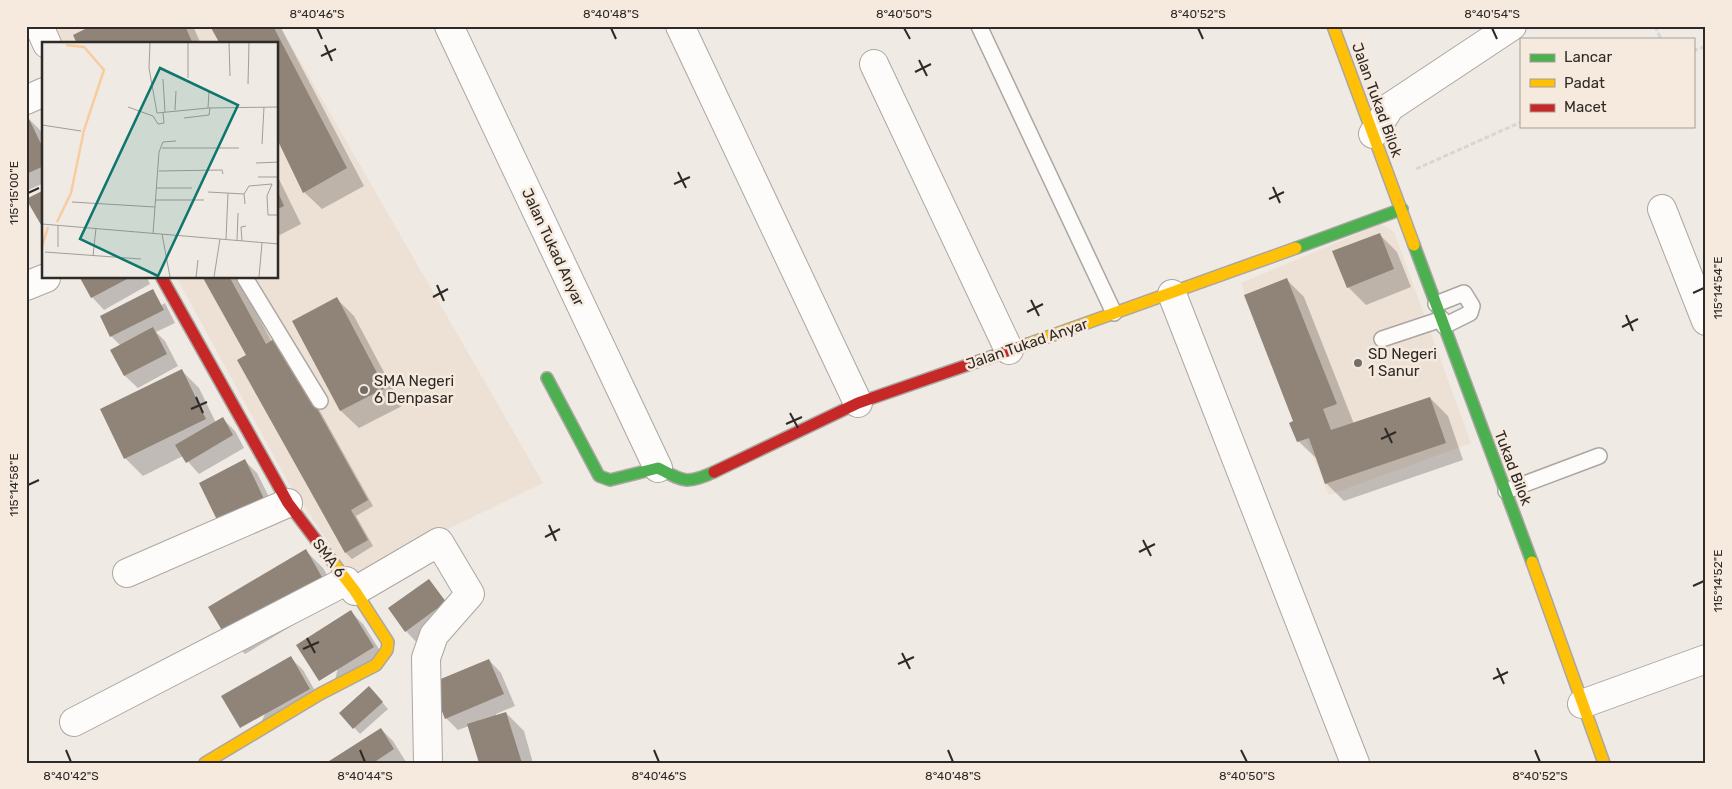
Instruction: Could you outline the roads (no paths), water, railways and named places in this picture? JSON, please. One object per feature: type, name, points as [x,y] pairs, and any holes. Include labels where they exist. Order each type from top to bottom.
[{"type":"street","points":[[38,26],[46,42]]},
{"type":"street","name":"Jalan Tukad Anyar","points":[[449,26],[658,468],[683,481],[703,477],[858,403],[1172,294],[1400,206]]},
{"type":"street","points":[[680,26],[858,403]]},
{"type":"street","name":"Jalan Tukad Bilok","points":[[1333,26],[1391,183]]},
{"type":"street","points":[[1373,134],[1390,107],[1512,26]]},
{"type":"street","points":[[874,64],[1010,350]]},
{"type":"street","points":[[26,100],[42,93]]},
{"type":"street","points":[[1363,106],[1390,107]]},
{"type":"street","name":"Tukad Bilok","points":[[1391,183],[1506,491],[1604,763]]},
{"type":"street","points":[[1662,209],[1706,321]]},
{"type":"street","points":[[26,286],[44,279]]},
{"type":"street","name":"SMA 6","points":[[163,279],[288,503],[351,586],[388,642],[387,650],[376,665],[320,694],[205,763]]},
{"type":"street","points":[[1172,294],[1355,763]]},
{"type":"street","points":[[547,378],[599,476],[610,480],[658,468]]},
{"type":"street","points":[[127,573],[288,503]]},
{"type":"street","points":[[74,722],[439,542],[470,594],[434,635],[426,658],[428,763]]},
{"type":"street","points":[[1582,704],[1706,659]]},
{"type":"lane","points":[[979,26],[1114,313]]},
{"type":"lane","points":[[246,279],[320,401]]},
{"type":"lane","points":[[1382,339],[1470,313],[1472,306],[1464,294],[1436,304]]},
{"type":"lane","points":[[1506,491],[1599,456]]},
{"type":"place","name":"SD Negeri 1 Sanur","points":[[1358,363]]},
{"type":"place","name":"SMA Negeri 6 Denpasar","points":[[364,390]]}]
